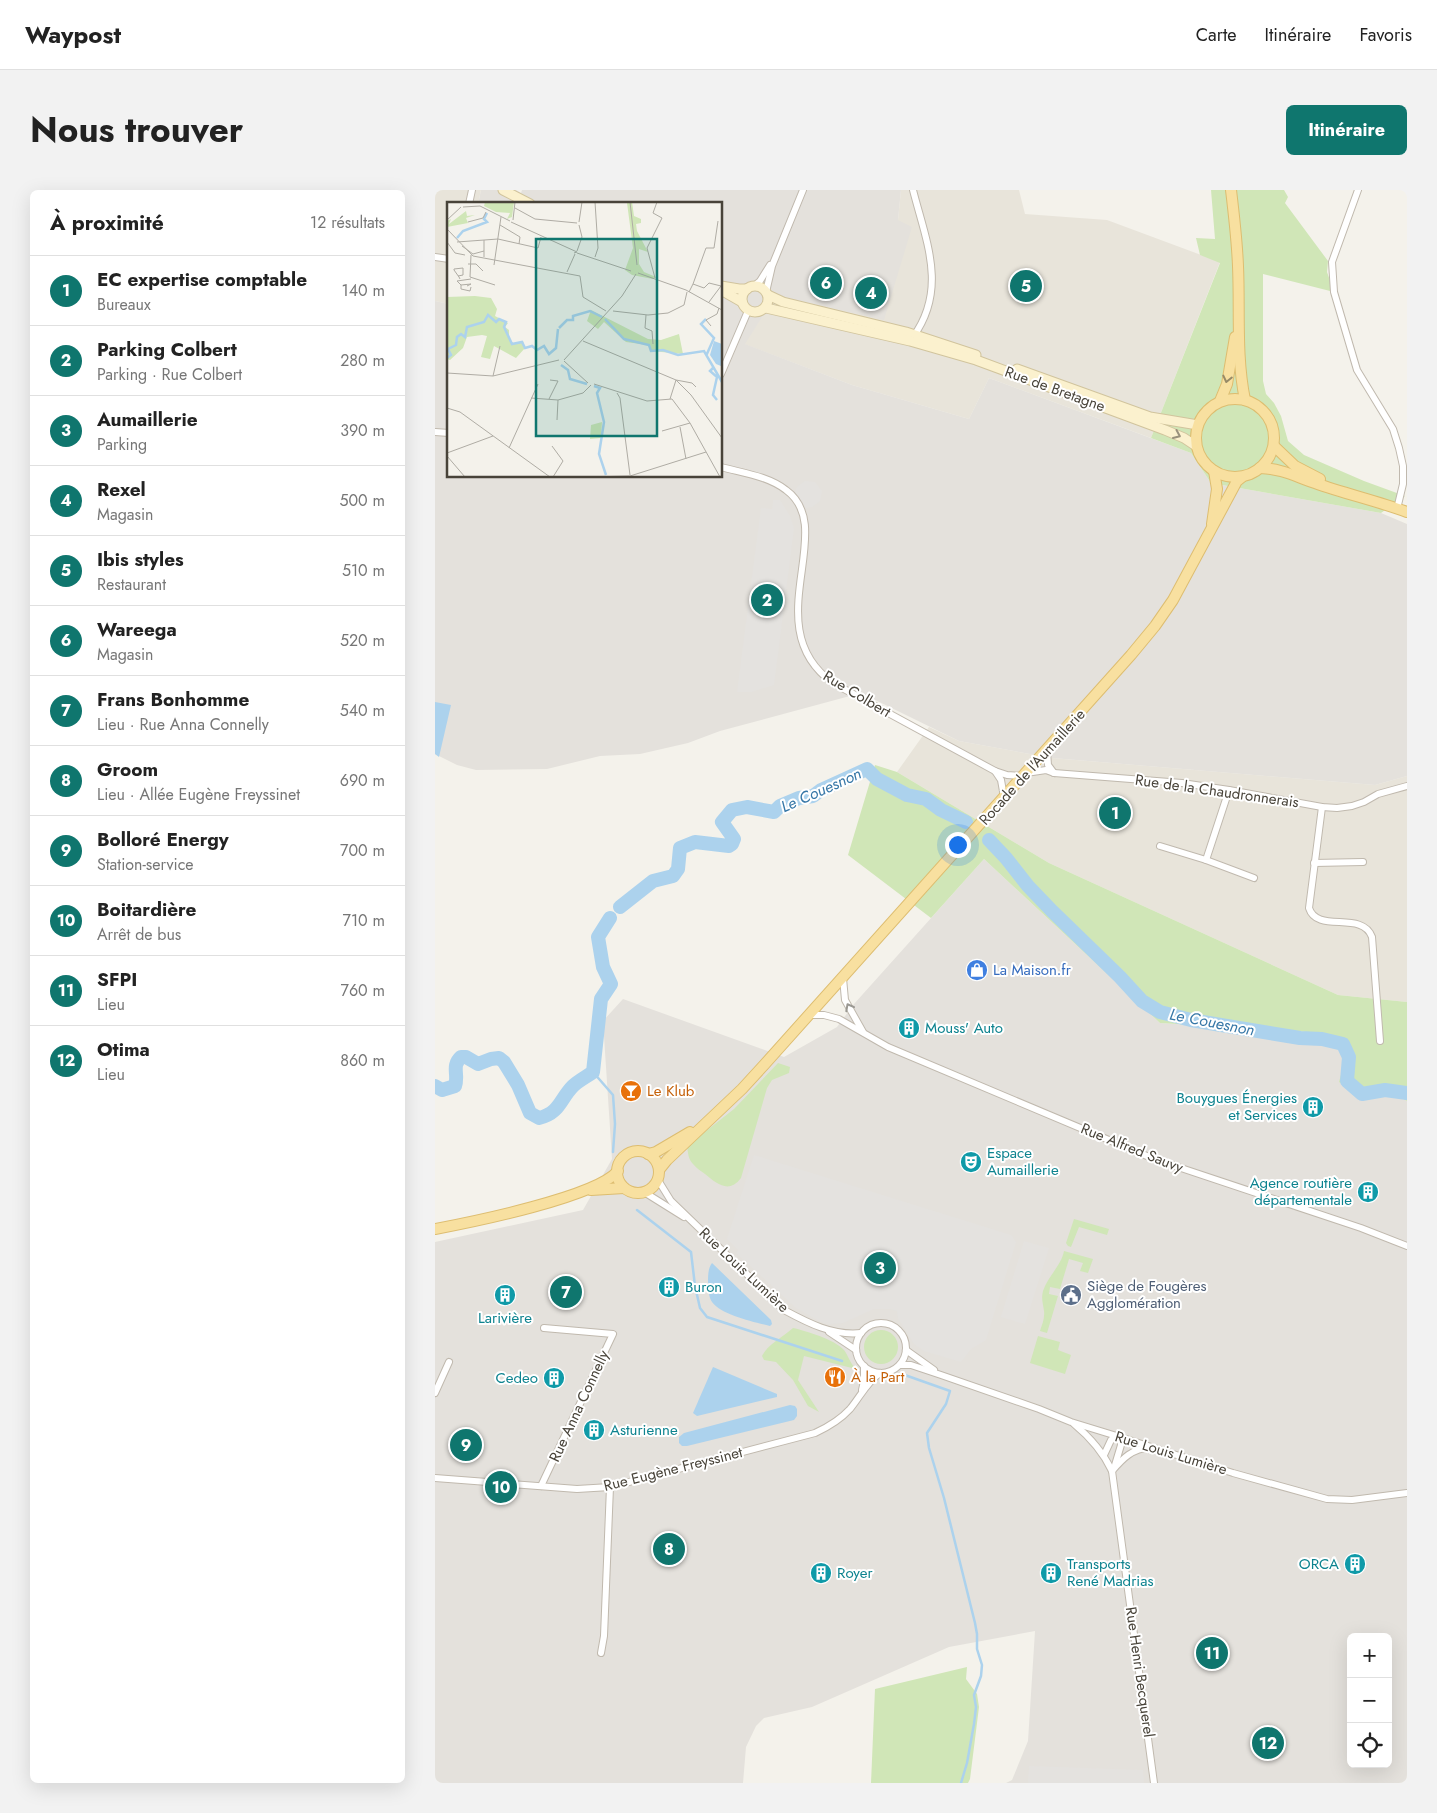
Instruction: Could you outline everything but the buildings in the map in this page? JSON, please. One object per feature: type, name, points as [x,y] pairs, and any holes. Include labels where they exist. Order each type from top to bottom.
[{"type":"main road","points":[[503,190],[526,202]]},
{"type":"main road","points":[[1231,190],[1238,267],[1238,321],[1245,400]]},
{"type":"main road","points":[[723,286],[739,289],[761,287],[767,294],[783,302],[913,338]]},
{"type":"main road","points":[[742,302],[742,295],[750,287]]},
{"type":"main road","points":[[723,291],[742,302],[748,311],[756,313],[766,308],[913,338]]},
{"type":"main road","points":[[766,308],[768,302],[767,294]]},
{"type":"main road","points":[[813,317],[831,314]]},
{"type":"main road","points":[[1220,401],[1227,384],[1238,321]]},
{"type":"main road","name":"Rue de Bretagne","points":[[913,338],[955,347],[1149,417],[1198,425]]},
{"type":"main road","name":"Rue de Bretagne","points":[[913,338],[1171,432],[1196,446]]},
{"type":"main road","points":[[1229,399],[1245,400],[1258,406],[1266,414],[1272,424],[1274,446],[1268,459],[1260,468],[1242,477],[1232,477],[1214,471],[1203,460],[1196,446],[1195,436],[1203,415],[1211,407],[1220,401],[1229,399]]},
{"type":"main road","points":[[1274,446],[1295,466],[1329,484],[1362,498]]},
{"type":"main road","points":[[1260,468],[1285,471],[1315,483],[1402,510]]},
{"type":"main road","name":"Rocade de l'Aumaillerie","points":[[1211,531],[1217,489],[1214,471]]},
{"type":"main road","name":"Rocade de l'Aumaillerie","points":[[658,1175],[667,1160],[742,1089],[843,978],[1131,655],[1173,600],[1237,481],[1242,477]]},
{"type":"main road","name":"Rocade de l'Aumaillerie","points":[[648,1154],[656,1152],[709,1119]]},
{"type":"main road","points":[[435,1229],[481,1220],[581,1191],[605,1180],[617,1171],[623,1158],[635,1152],[648,1154],[655,1161],[658,1175],[655,1185],[645,1192],[631,1192],[620,1183],[617,1171]]},
{"type":"main road","points":[[581,1191],[625,1188]]},
{"type":"street","points":[[767,294],[777,253],[803,190]]},
{"type":"street","points":[[913,190],[932,268],[932,288],[928,308],[913,338]]},
{"type":"street","points":[[1359,190],[1332,262],[1334,292],[1357,370],[1393,429],[1399,448],[1403,466],[1402,510]]},
{"type":"street","points":[[750,287],[760,281],[777,253]]},
{"type":"street","points":[[723,369],[748,311]]},
{"type":"street","name":"Rue Colbert","points":[[723,468],[766,479],[785,489],[799,505],[804,515],[806,530],[797,609],[798,625],[806,651],[812,663],[823,675],[841,687],[1007,776],[1025,774]]},
{"type":"street","points":[[1047,751],[1048,765],[1054,773]]},
{"type":"street","points":[[995,770],[1004,790],[1003,798]]},
{"type":"street","name":"Rue de la Chaudronnerais","points":[[1025,774],[1045,770],[1068,775],[1182,783],[1337,808],[1352,806],[1378,794],[1407,786]]},
{"type":"street","points":[[1206,860],[1229,790]]},
{"type":"street","points":[[1322,807],[1309,900],[1310,913],[1324,920],[1359,924],[1370,932],[1380,1041]]},
{"type":"street","points":[[1161,846],[1254,878]]},
{"type":"street","points":[[1314,863],[1363,862]]},
{"type":"street","name":"Rue Alfred Sauvy","points":[[843,978],[845,1000],[864,1033]]},
{"type":"street","name":"Rue Alfred Sauvy","points":[[809,1014],[839,1019],[888,1047],[1153,1159],[1361,1228],[1407,1246]]},
{"type":"street","name":"Rue Louis Lumière","points":[[658,1175],[671,1201],[785,1310],[804,1321],[824,1329],[844,1334],[861,1333]]},
{"type":"street","name":"Rue Louis Lumière","points":[[645,1192],[691,1221]]},
{"type":"street","points":[[873,1324],[889,1324],[902,1334],[906,1350],[899,1365],[891,1371],[880,1373],[864,1366],[857,1356],[856,1344],[861,1333],[873,1324]]},
{"type":"street","name":"Rue Anna Connelly","points":[[541,1486],[613,1334],[544,1328]]},
{"type":"street","name":"Rue Louis Lumière","points":[[824,1329],[856,1350]]},
{"type":"street","name":"Rue Louis Lumière","points":[[906,1350],[941,1375]]},
{"type":"street","points":[[435,1393],[449,1362]]},
{"type":"street","name":"Rue Louis Lumière","points":[[899,1365],[911,1365],[1039,1409],[1071,1422],[1233,1473],[1327,1499],[1352,1500],[1407,1493]]},
{"type":"street","points":[[862,1392],[864,1366]]},
{"type":"street","name":"Rue Eugène Freyssinet","points":[[435,1478],[577,1489],[610,1487],[815,1433],[831,1425],[844,1415],[880,1373]]},
{"type":"street","name":"Rue Henri Becquerel","points":[[1071,1422],[1089,1436],[1105,1455],[1112,1471],[1154,1783]]},
{"type":"street","points":[[1105,1455],[1111,1440],[1119,1437]]},
{"type":"street","name":"Rue Henri Becquerel","points":[[1112,1471],[1121,1445],[1119,1437]]},
{"type":"street","points":[[1112,1471],[1122,1458],[1130,1453],[1152,1447]]},
{"type":"street","points":[[601,1653],[604,1636],[610,1487]]},
{"type":"shaded area","points":[[435,190],[481,190],[478,202],[447,202],[447,304],[435,301]]},
{"type":"shaded area","points":[[481,190],[516,190],[521,193],[522,190],[901,190],[898,220],[912,227],[884,320],[776,295],[745,344],[852,385],[969,419],[989,378],[1191,453],[1211,483],[1381,513],[1407,524],[1407,776],[1375,785],[1052,758],[959,741],[861,693],[720,731],[688,743],[640,754],[600,756],[547,769],[476,770],[457,765],[435,754],[435,301],[447,304],[447,478],[723,478],[723,202],[478,202]]},
{"type":"shaded area","points":[[901,190],[1019,190],[1025,214],[1107,220],[1220,262],[1151,438],[989,378],[969,419],[852,385],[744,344],[776,295],[898,220]]},
{"type":"shaded area","points":[[805,481],[815,482],[822,491],[820,501],[812,507],[806,508],[795,492],[797,487]]},
{"type":"shaded area","points":[[773,500],[780,500],[790,516],[794,528],[774,685],[751,692],[737,692],[761,508],[772,509]]},
{"type":"shaded area","points":[[929,727],[959,741],[1052,758],[1375,785],[1407,776],[1407,1002],[1338,995],[1049,863],[897,772]]},
{"type":"shaded area","points":[[984,859],[1160,1023],[1307,1032],[1318,1043],[1339,1044],[1348,1049],[1340,1083],[1363,1098],[1385,1090],[1407,1101],[1407,1783],[1006,1783],[1012,1780],[1028,1741],[1035,1631],[949,1647],[812,1707],[764,1718],[756,1726],[746,1747],[743,1783],[435,1783],[435,1242],[583,1210],[612,1159],[603,1021],[623,999],[784,1057],[837,1027],[854,1004]]},
{"type":"shaded area","points":[[754,1155],[1011,1235],[1016,1242],[986,1340],[971,1349],[961,1362],[924,1351],[914,1344],[898,1318],[897,1311],[874,1309],[843,1323],[829,1324],[821,1322],[796,1308],[736,1253],[738,1250],[727,1239]]},
{"type":"shaded area","points":[[1024,1241],[1049,1248],[1025,1324],[1001,1317]]},
{"type":"shaded area","points":[[1029,1766],[1143,1770],[1144,1783],[1028,1783]]},
{"type":"green space","points":[[1211,190],[1284,190],[1288,197],[1285,203],[1328,261],[1327,272],[1334,292],[1263,274],[1263,381],[1266,394],[1274,403],[1281,416],[1288,441],[1304,455],[1364,481],[1405,496],[1381,513],[1211,483],[1191,453],[1151,438],[1220,263],[1200,255],[1196,238],[1215,239]]},
{"type":"green space","points":[[875,765],[897,772],[1049,863],[1338,995],[1407,1002],[1407,1101],[1385,1090],[1363,1098],[1339,1082],[1348,1049],[1339,1044],[1318,1043],[1307,1032],[1160,1023],[984,859],[931,918],[848,855]]},
{"type":"green space","points":[[778,1063],[790,1067],[789,1073],[772,1080],[767,1088],[741,1178],[732,1186],[723,1186],[691,1162],[687,1146],[734,1109]]},
{"type":"green space","points":[[1074,1219],[1109,1229],[1107,1235],[1079,1227],[1071,1247],[1068,1246],[1066,1243]]},
{"type":"green space","points":[[1064,1251],[1093,1259],[1088,1273],[1080,1271],[1083,1263],[1069,1259],[1060,1289],[1050,1287],[1049,1294],[1058,1296],[1047,1333],[1040,1331],[1044,1316],[1043,1291]]},
{"type":"green space","points":[[793,1328],[834,1342],[844,1350],[856,1369],[804,1356],[798,1380],[819,1412],[808,1406],[793,1380],[776,1362],[764,1360],[762,1356],[772,1344]]},
{"type":"green space","points":[[881,1330],[888,1331],[893,1335],[897,1340],[897,1354],[893,1359],[888,1363],[881,1364],[874,1363],[869,1359],[865,1354],[864,1347],[865,1340],[869,1335],[874,1331]]},
{"type":"green space","points":[[1038,1336],[1060,1342],[1058,1350],[1071,1355],[1065,1374],[1030,1363]]},
{"type":"green space","points":[[967,1667],[966,1679],[977,1694],[979,1707],[968,1783],[871,1783],[875,1689]]},
{"type":"water","points":[[435,702],[451,705],[439,757],[435,754]]},
{"type":"water","points":[[712,1263],[771,1320],[772,1324],[770,1326],[747,1320],[716,1307],[709,1295],[709,1270]]},
{"type":"water","points":[[713,1367],[777,1394],[777,1397],[697,1416],[693,1413]]},
{"type":"water","points":[[790,1405],[795,1406],[797,1409],[797,1416],[794,1420],[687,1446],[682,1446],[679,1443],[679,1437],[684,1433]]},
{"type":"waterway","name":"Le Couesnon","points":[[620,907],[653,881],[673,876],[678,869],[680,848],[695,842],[729,846],[732,844],[734,839],[722,822],[732,810],[747,807],[774,812],[780,806],[799,798],[813,796],[821,790],[867,769],[877,779],[907,795],[926,799],[941,810],[966,822]]},
{"type":"waterway","name":"Le Couesnon","points":[[989,840],[1052,911],[1142,1001],[1160,1012],[1191,1020],[1300,1038],[1322,1039],[1343,1044],[1349,1057],[1347,1081],[1362,1094],[1385,1090],[1407,1093]]},
{"type":"waterway","name":"Le Couesnon","points":[[435,1086],[442,1090],[455,1086],[456,1064],[461,1057],[466,1057],[478,1064],[499,1058],[504,1062],[518,1085],[530,1113],[539,1118],[546,1116],[556,1109],[573,1086],[593,1072],[601,999],[611,984],[603,967],[598,937],[610,918]]},
{"type":"waterway","points":[[593,1072],[613,1095],[615,1124],[613,1152]]},
{"type":"waterway","points":[[637,1210],[691,1252],[700,1308],[707,1317],[842,1361]]},
{"type":"waterway","points":[[902,1374],[950,1391],[946,1404],[927,1433],[929,1448],[944,1498],[975,1623],[977,1649],[982,1665],[981,1676],[974,1695],[976,1707],[974,1724],[967,1763],[961,1783]]},
{"type":"place","name":"Wareega","points":[[826,283]]},
{"type":"place","name":"Ibis styles","points":[[1026,286]]},
{"type":"place","name":"Rexel","points":[[871,293]]},
{"type":"place","name":"Parking Colbert","points":[[767,600]]},
{"type":"place","name":"EC expertise comptable","points":[[1115,813]]},
{"type":"place","name":"La Maison.fr","points":[[977,970]]},
{"type":"place","name":"Mouss' Auto","points":[[909,1028]]},
{"type":"place","name":"Le Klub","points":[[631,1091]]},
{"type":"place","name":"Bouygues Énergies et Services","points":[[1313,1107]]},
{"type":"place","name":"Espace Aumaillerie","points":[[971,1162]]},
{"type":"place","name":"Agence routière départementale","points":[[1368,1192]]},
{"type":"place","name":"Aumaillerie","points":[[880,1268]]},
{"type":"place","name":"Buron","points":[[669,1287]]},
{"type":"place","name":"Frans Bonhomme","points":[[566,1292]]},
{"type":"place","name":"Larivière","points":[[505,1295]]},
{"type":"place","name":"Siège de Fougères Agglomération","points":[[1071,1295]]},
{"type":"place","name":"À la Part","points":[[835,1377]]},
{"type":"place","name":"Cedeo","points":[[554,1378]]},
{"type":"place","name":"Asturienne","points":[[594,1430]]},
{"type":"place","name":"Bolloré Energy","points":[[466,1445]]},
{"type":"place","name":"Boitardière","points":[[501,1487]]},
{"type":"place","name":"Groom","points":[[669,1549]]},
{"type":"place","name":"ORCA","points":[[1355,1564]]},
{"type":"place","name":"Royer","points":[[821,1573]]},
{"type":"place","name":"Transports René Madrias","points":[[1051,1573]]},
{"type":"place","name":"SFPI","points":[[1212,1653]]},
{"type":"place","name":"Otima","points":[[1268,1743]]}]
